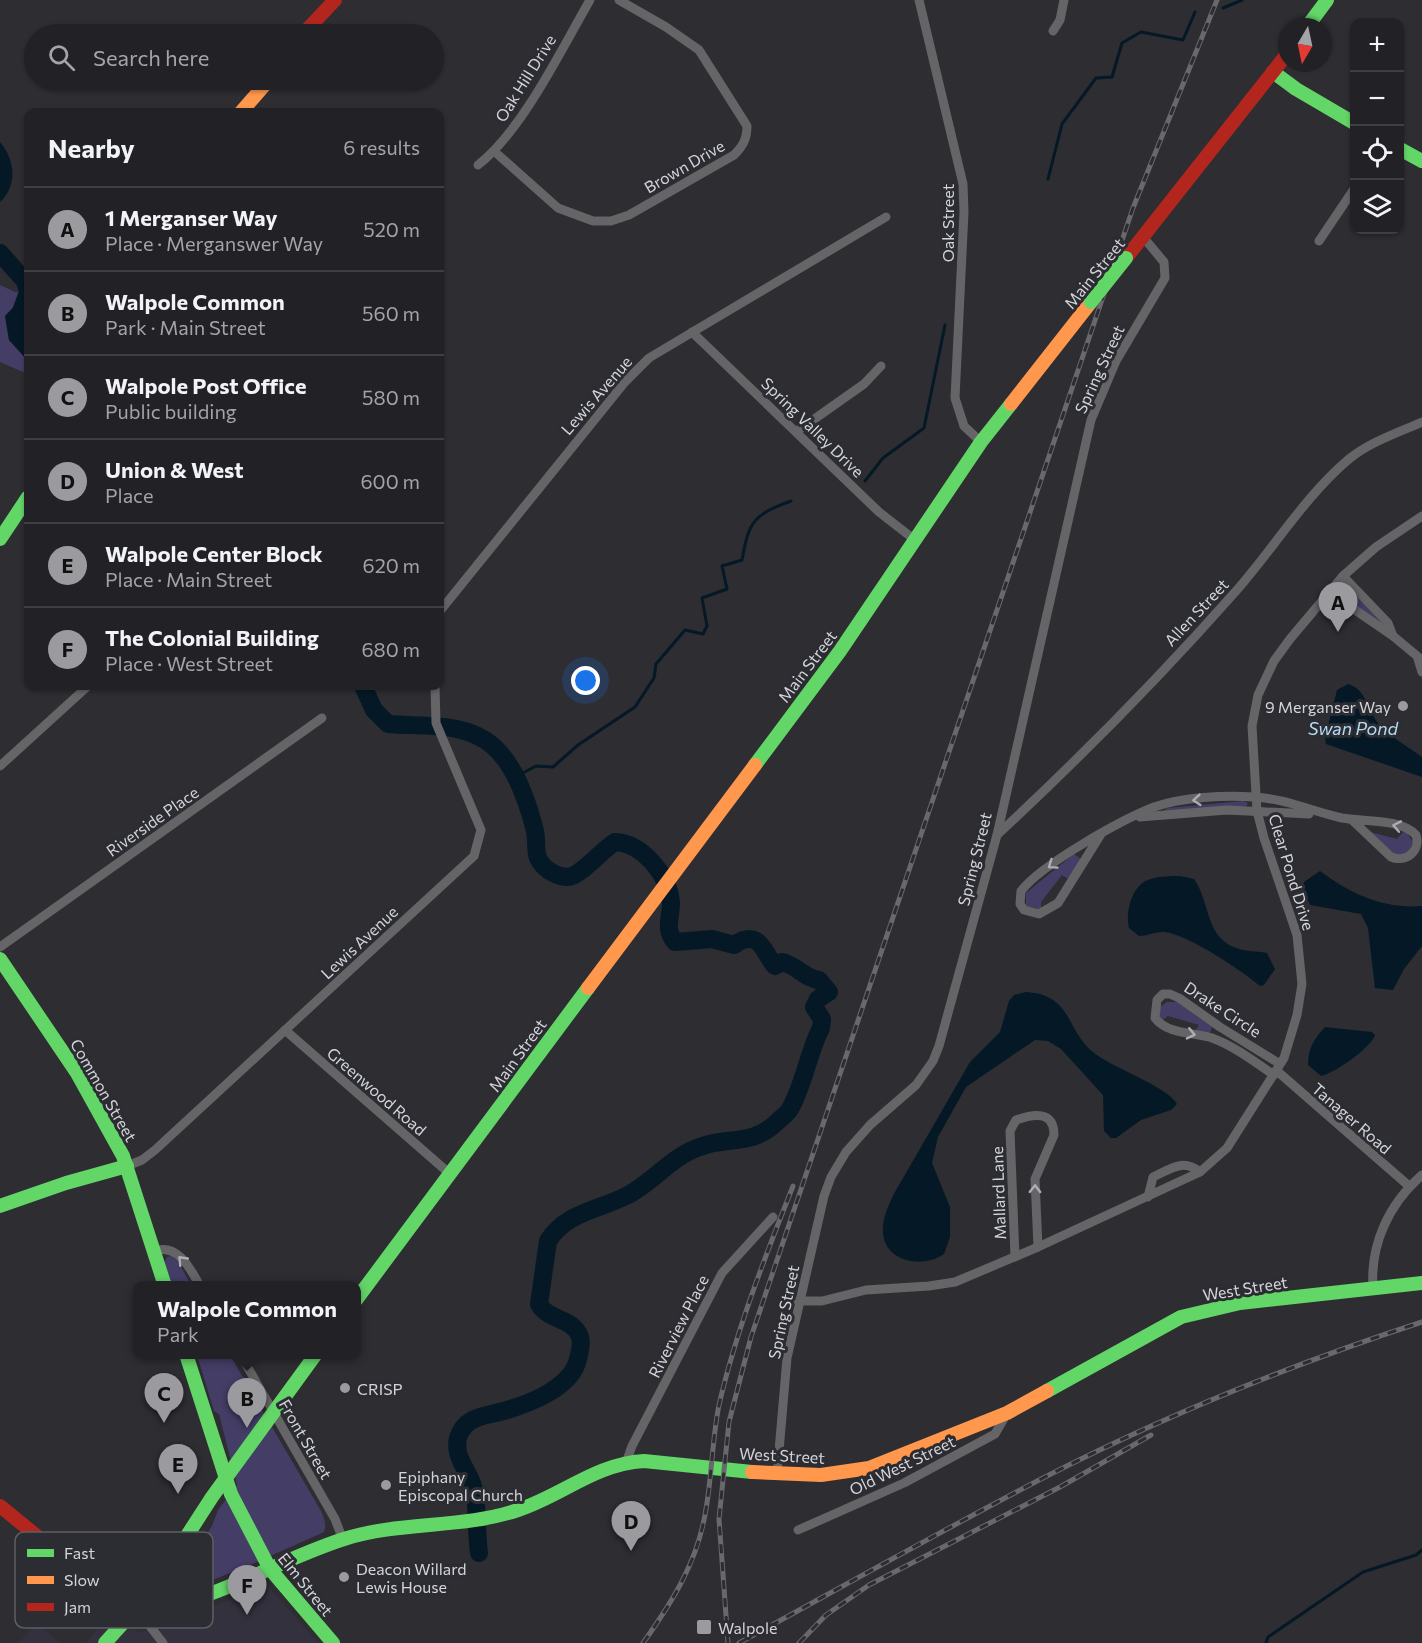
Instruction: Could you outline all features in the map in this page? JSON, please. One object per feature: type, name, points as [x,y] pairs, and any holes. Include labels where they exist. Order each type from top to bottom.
[{"type":"main road","points":[[312,24],[335,0]]},
{"type":"main road","points":[[1314,18],[1327,0]]},
{"type":"main road","name":"Main Street","points":[[361,1295],[658,892],[840,651],[981,442],[1278,66]]},
{"type":"main road","points":[[1274,72],[1296,89],[1350,121]]},
{"type":"main road","points":[[244,108],[260,90]]},
{"type":"main road","points":[[1404,151],[1422,161]]},
{"type":"main road","points":[[0,539],[24,503]]},
{"type":"main road","name":"Common Street","points":[[0,958],[100,1111],[127,1166],[163,1281]]},
{"type":"main road","points":[[0,1206],[66,1183],[127,1166]]},
{"type":"main road","name":"West Street","points":[[213,1592],[343,1540],[483,1520],[530,1507],[604,1466],[627,1460],[777,1474],[821,1475],[877,1466],[1007,1413],[1181,1317],[1240,1303],[1422,1283]]},
{"type":"main road","points":[[188,1359],[225,1480]]},
{"type":"main road","points":[[190,1532],[312,1359]]},
{"type":"main road","name":"Elm Street","points":[[225,1480],[270,1569],[333,1643]]},
{"type":"main road","points":[[0,1506],[32,1532]]},
{"type":"main road","points":[[105,1643],[117,1628]]},
{"type":"street","name":"Oak Hill Drive","points":[[478,165],[495,152],[518,120],[590,0]]},
{"type":"street","name":"Brown Drive","points":[[495,152],[558,208],[592,221],[611,221],[636,210],[734,155],[741,148],[747,138],[747,126],[699,50],[666,27],[619,0]]},
{"type":"street","name":"Oak Street","points":[[919,0],[963,184],[964,212],[955,398],[964,426],[981,442]]},
{"type":"street","points":[[1053,31],[1060,20],[1064,0]]},
{"type":"street","points":[[1319,241],[1350,195]]},
{"type":"street","name":"Lewis Avenue","points":[[444,606],[625,382],[649,358],[885,217]]},
{"type":"street","name":"Spring Street","points":[[777,1474],[787,1358],[798,1301],[824,1196],[838,1164],[870,1125],[916,1085],[933,1061],[945,1027],[996,835],[1091,420],[1116,361],[1165,278],[1164,262],[1143,237]]},
{"type":"street","name":"Spring Valley Drive","points":[[692,332],[879,512],[915,540]]},
{"type":"street","points":[[796,432],[864,384],[881,366]]},
{"type":"street","name":"Allen Street","points":[[996,835],[1105,732],[1229,599],[1323,484],[1350,458],[1382,439],[1422,422]]},
{"type":"street","name":"Clear Pond Drive","points":[[798,1301],[822,1301],[866,1290],[942,1285],[1015,1257],[1148,1197],[1200,1172],[1227,1148],[1277,1070],[1297,1015],[1302,971],[1295,929],[1257,811],[1252,726],[1258,695],[1285,646],[1343,576],[1376,547],[1422,516]]},
{"type":"street","points":[[1343,576],[1388,623],[1394,636]]},
{"type":"street","points":[[1329,592],[1394,636],[1420,659],[1422,672]]},
{"type":"street","points":[[0,766],[84,690]]},
{"type":"street","name":"Lewis Avenue","points":[[127,1166],[142,1160],[155,1150],[474,856],[481,830],[437,728],[435,690]]},
{"type":"street","name":"Riverside Place","points":[[0,947],[322,718]]},
{"type":"street","points":[[1101,834],[1058,903],[1039,914],[1024,910],[1020,897],[1025,885],[1101,834],[1154,807],[1171,803],[1256,797],[1326,815],[1351,819],[1410,829],[1418,841],[1415,849],[1407,859],[1399,860],[1391,857],[1351,819]]},
{"type":"street","points":[[1135,818],[1227,810],[1326,815]]},
{"type":"street","name":"Drake Circle","points":[[1163,994],[1170,994],[1220,1027],[1277,1070],[1214,1039],[1160,1024],[1155,1018],[1157,1000],[1163,994]]},
{"type":"street","points":[[1214,1039],[1220,1027]]},
{"type":"street","name":"Greenwood Road","points":[[285,1030],[450,1174]]},
{"type":"street","name":"Tanager Road","points":[[1277,1070],[1409,1186]]},
{"type":"street","name":"Mallard Lane","points":[[1015,1257],[1010,1131],[1016,1120],[1031,1114],[1045,1115],[1053,1122],[1054,1128],[1054,1135],[1035,1179],[1038,1247]]},
{"type":"street","points":[[1148,1197],[1154,1177],[1183,1163],[1191,1165],[1200,1172]]},
{"type":"street","points":[[1373,1288],[1371,1269],[1383,1226],[1409,1186],[1422,1175]]},
{"type":"street","name":"Riverview Place","points":[[627,1460],[722,1273],[773,1217]]},
{"type":"street","points":[[154,1251],[165,1249],[177,1254],[187,1264],[197,1281]]},
{"type":"street","name":"Front Street","points":[[243,1359],[335,1519],[343,1540]]},
{"type":"street","name":"Old West Street","points":[[798,1530],[904,1483],[995,1434],[1007,1413]]},
{"type":"street","points":[[151,1628],[163,1643]]},
{"type":"shaded area","points":[[0,285],[15,292],[24,292],[24,296],[5,316],[9,340],[24,357],[24,372],[0,362]]},
{"type":"shaded area","points":[[1342,587],[1347,587],[1383,624],[1338,594]]},
{"type":"shaded area","points":[[1243,801],[1248,803],[1245,808],[1163,812],[1167,808]]},
{"type":"shaded area","points":[[1366,831],[1397,839],[1403,832],[1407,833],[1413,842],[1410,850],[1397,857]]},
{"type":"shaded area","points":[[1074,854],[1081,859],[1070,880],[1062,875],[1041,902],[1041,910],[1026,906],[1026,893]]},
{"type":"shaded area","points":[[1167,1002],[1177,1002],[1212,1027],[1210,1033],[1194,1032],[1199,1025],[1168,1016],[1160,1022],[1159,1008]]},
{"type":"shaded area","points":[[171,1256],[177,1260],[189,1281],[171,1281],[164,1263],[167,1257]]},
{"type":"shaded area","points":[[198,1359],[232,1359],[321,1511],[325,1529],[324,1532],[213,1580],[213,1532],[208,1532],[218,1510],[237,1485],[219,1414],[214,1411]]},
{"type":"shaded area","points":[[268,1586],[318,1643],[86,1643],[98,1628],[132,1628],[140,1633],[154,1628],[213,1628],[213,1606]]},
{"type":"shaded area","points":[[33,1628],[42,1628],[61,1643],[18,1643]]},
{"type":"water","points":[[0,142],[9,157],[12,180],[10,188],[0,202]]},
{"type":"water","points":[[24,296],[24,357],[9,340],[5,316]]},
{"type":"water","name":"Swan Pond","points":[[1348,684],[1363,696],[1375,719],[1384,729],[1422,757],[1422,777],[1326,744],[1325,738],[1337,690]]},
{"type":"water","points":[[1320,871],[1344,887],[1368,898],[1394,905],[1422,906],[1422,946],[1404,969],[1393,990],[1375,988],[1368,928],[1361,914],[1310,905],[1303,889],[1304,882]]},
{"type":"water","points":[[1180,876],[1194,879],[1221,939],[1243,950],[1267,953],[1275,969],[1264,985],[1260,986],[1227,962],[1184,938],[1162,932],[1139,936],[1129,928],[1129,907],[1139,886],[1154,878]]},
{"type":"water","points":[[1026,992],[1052,1000],[1061,1007],[1085,1044],[1094,1053],[1152,1084],[1177,1104],[1171,1110],[1141,1120],[1116,1138],[1111,1138],[1104,1131],[1103,1095],[1061,1049],[1048,1041],[1035,1040],[966,1087],[938,1137],[932,1163],[950,1207],[950,1237],[944,1254],[935,1259],[916,1262],[897,1256],[885,1242],[883,1232],[888,1206],[970,1062],[1000,1032],[1009,1001],[1014,995]]},
{"type":"water","points":[[1325,1027],[1372,1032],[1375,1035],[1367,1047],[1351,1060],[1321,1076],[1308,1065],[1308,1059],[1312,1044]]},
{"type":"waterway","points":[[1223,8],[1242,0]]},
{"type":"waterway","points":[[1048,179],[1062,124],[1096,78],[1112,77],[1122,43],[1141,32],[1183,40],[1195,12]]},
{"type":"waterway","points":[[0,253],[24,280]]},
{"type":"waterway","points":[[24,303],[17,323],[24,334]]},
{"type":"waterway","points":[[865,481],[883,458],[924,428],[945,325]]},
{"type":"waterway","points":[[515,777],[536,766],[553,767],[578,745],[635,707],[654,678],[656,664],[685,630],[703,634],[707,626],[702,598],[727,589],[722,566],[742,560],[747,536],[755,521],[768,511],[791,501]]},
{"type":"waterway","points":[[365,690],[374,710],[388,724],[456,729],[469,732],[493,746],[515,774],[529,809],[535,831],[538,858],[549,871],[566,877],[576,874],[615,842],[635,848],[652,862],[665,882],[671,903],[669,928],[675,942],[712,939],[734,945],[750,939],[760,945],[775,966],[782,962],[792,966],[819,980],[829,992],[818,999],[814,1007],[822,1019],[821,1028],[799,1090],[790,1109],[777,1122],[757,1135],[708,1144],[687,1152],[635,1191],[563,1224],[548,1241],[539,1304],[548,1314],[572,1326],[580,1337],[581,1345],[574,1369],[559,1386],[517,1407],[478,1418],[461,1430],[457,1445],[458,1452],[474,1489],[479,1553]]},
{"type":"waterway","points":[[1266,1643],[1268,1637],[1363,1572],[1416,1555],[1422,1550]]},
{"type":"railway","points":[[728,1643],[719,1519],[729,1422],[751,1337],[1133,208],[1217,0]]},
{"type":"railway","points":[[643,1643],[683,1580],[697,1546],[706,1509],[717,1418],[726,1377],[752,1294],[793,1186]]},
{"type":"railway","points":[[739,1643],[1005,1498],[1135,1433],[1277,1373],[1422,1322]]},
{"type":"railway","points":[[799,1643],[826,1615],[869,1585],[1060,1487],[1151,1435]]},
{"type":"traffic: fast","points":[[1314,18],[1327,0]]},
{"type":"traffic: fast","points":[[1273,72],[1296,89],[1350,121]]},
{"type":"traffic: fast","points":[[1404,151],[1422,161]]},
{"type":"traffic: fast","points":[[1091,302],[1126,258]]},
{"type":"traffic: fast","points":[[755,765],[840,651],[981,442],[1011,404]]},
{"type":"traffic: fast","points":[[0,539],[24,503]]},
{"type":"traffic: fast","points":[[0,959],[77,1073],[123,1156],[163,1281]]},
{"type":"traffic: fast","points":[[361,1293],[588,988]]},
{"type":"traffic: fast","points":[[0,1206],[66,1183],[127,1166]]},
{"type":"traffic: fast","points":[[1047,1391],[1181,1317],[1240,1303],[1422,1283]]},
{"type":"traffic: fast","points":[[188,1359],[231,1494],[270,1569],[333,1643]]},
{"type":"traffic: fast","points":[[189,1532],[212,1497],[312,1359]]},
{"type":"traffic: fast","points":[[213,1593],[344,1539],[366,1533],[497,1516],[534,1504],[594,1474],[626,1463],[644,1461],[752,1472]]},
{"type":"traffic: fast","points":[[105,1643],[118,1628]]},
{"type":"traffic: slow","points":[[244,108],[260,90]]},
{"type":"traffic: slow","points":[[1011,404],[1091,302]]},
{"type":"traffic: slow","points":[[588,988],[755,765]]},
{"type":"traffic: slow","points":[[752,1472],[821,1475],[869,1468],[1007,1413],[1047,1391]]},
{"type":"traffic: jam","points":[[312,24],[335,0]]},
{"type":"traffic: jam","points":[[1126,258],[1278,65]]},
{"type":"traffic: jam","points":[[0,1506],[32,1532]]},
{"type":"place","name":"1 Merganser Way","points":[[1338,632]]},
{"type":"place","name":"9 Merganser Way","points":[[1403,706]]},
{"type":"place","name":"CRISP","points":[[345,1388]]},
{"type":"place","name":"Walpole Post Office","points":[[164,1423]]},
{"type":"place","name":"Walpole Common","points":[[247,1428]]},
{"type":"place","name":"Epiphany Episcopal Church","points":[[386,1485]]},
{"type":"place","name":"Walpole Center Block","points":[[178,1494]]},
{"type":"place","name":"Union & West","points":[[631,1551]]},
{"type":"place","name":"Deacon Willard Lewis House","points":[[344,1577]]},
{"type":"place","name":"The Colonial Building","points":[[247,1615]]},
{"type":"place","name":"Walpole","points":[[704,1627]]}]
